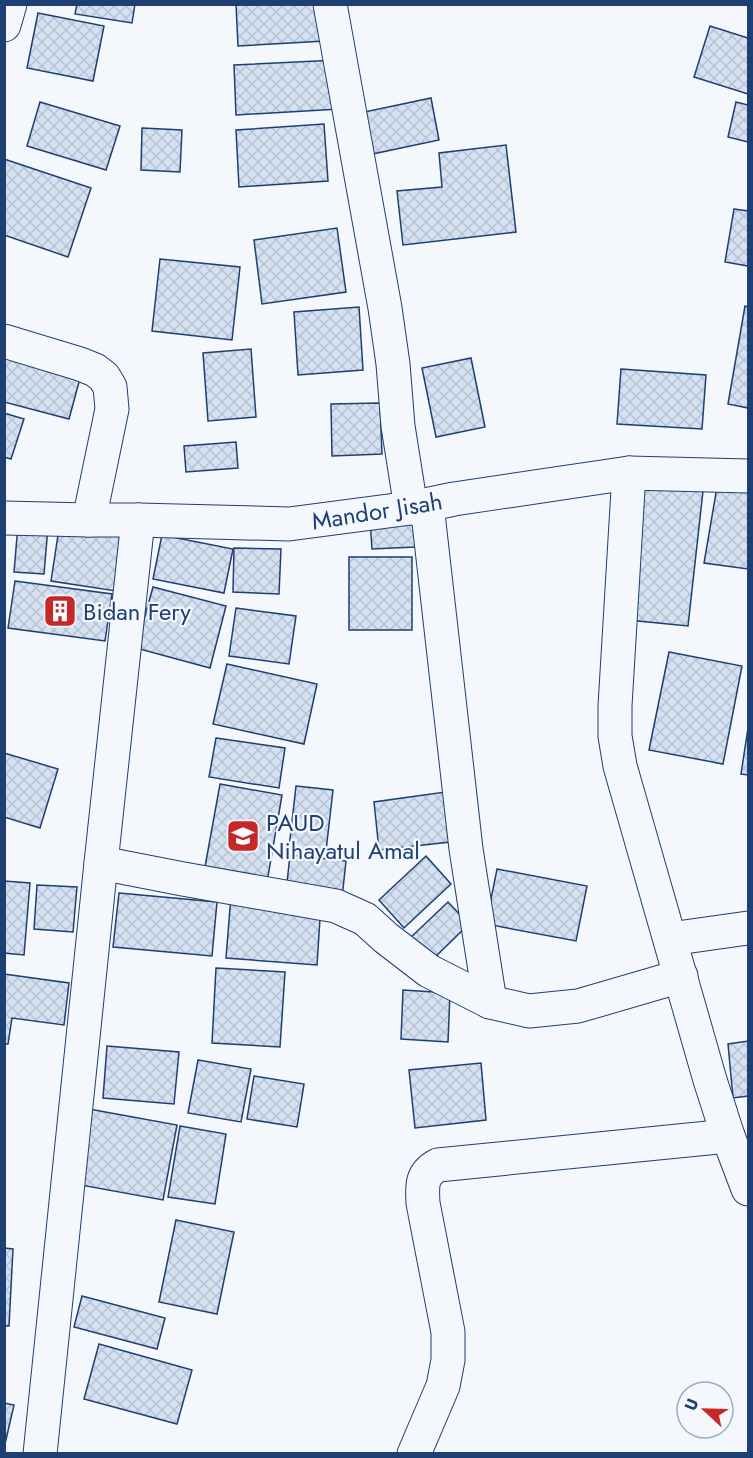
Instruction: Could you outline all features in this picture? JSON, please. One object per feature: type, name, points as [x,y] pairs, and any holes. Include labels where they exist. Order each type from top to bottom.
[{"type":"street","points":[[4,25],[10,4]]},
{"type":"street","points":[[330,4],[385,308],[393,364],[398,426],[419,507],[466,849],[490,1002]]},
{"type":"street","points":[[4,341],[95,370],[104,377],[110,387],[112,409],[89,520]]},
{"type":"street","points":[[629,473],[615,736],[620,766],[670,939],[728,1136],[748,1189]]},
{"type":"street","name":"Mandor Jisah","points":[[4,518],[289,524],[419,507],[454,499],[629,473],[748,476]]},
{"type":"street","points":[[40,1454],[138,520]]},
{"type":"street","points":[[101,863],[336,906],[365,919],[429,971],[490,1002],[529,1011],[578,1006],[681,976]]},
{"type":"street","points":[[670,939],[748,928]]},
{"type":"street","points":[[414,1454],[443,1386],[448,1360],[448,1332],[423,1203],[422,1188],[430,1170],[438,1166],[728,1136]]},
{"type":"building","points":[[77,4],[135,4],[132,23],[75,14]]},
{"type":"building","points":[[236,4],[323,4],[325,41],[238,46]]},
{"type":"building","points":[[38,13],[104,26],[93,81],[27,68]]},
{"type":"building","points":[[710,26],[748,38],[748,94],[694,77]]},
{"type":"building","points":[[337,60],[339,109],[236,115],[234,65]]},
{"type":"building","points":[[431,98],[439,140],[363,156],[355,114]]},
{"type":"building","points":[[40,102],[120,126],[106,170],[27,146]]},
{"type":"building","points":[[736,102],[748,105],[748,142],[728,137]]},
{"type":"building","points":[[324,124],[328,181],[239,187],[236,130]]},
{"type":"building","points":[[142,128],[182,130],[180,172],[141,170]]},
{"type":"building","points":[[506,145],[516,232],[403,245],[397,191],[442,187],[439,153]]},
{"type":"building","points":[[4,159],[91,188],[68,257],[4,235]]},
{"type":"building","points":[[734,209],[748,211],[748,266],[725,262]]},
{"type":"building","points":[[337,228],[346,292],[262,304],[254,240]]},
{"type":"building","points":[[160,259],[240,267],[232,340],[152,331]]},
{"type":"building","points":[[745,306],[748,307],[748,408],[728,404]]},
{"type":"building","points":[[359,307],[363,370],[298,375],[294,312]]},
{"type":"building","points":[[251,349],[256,417],[208,421],[203,353]]},
{"type":"building","points":[[4,351],[82,371],[69,419],[4,402]]},
{"type":"building","points":[[471,358],[485,427],[436,437],[422,368]]},
{"type":"building","points":[[621,369],[706,375],[702,429],[617,424]]},
{"type":"building","points":[[380,403],[382,454],[332,456],[331,404]]},
{"type":"building","points":[[4,413],[24,419],[11,459],[4,457]]},
{"type":"building","points":[[236,442],[238,468],[186,472],[184,446]]},
{"type":"building","points":[[644,484],[703,491],[688,626],[628,620]]},
{"type":"building","points":[[717,487],[748,492],[748,569],[704,563]]},
{"type":"building","points":[[414,516],[415,547],[372,549],[370,519]]},
{"type":"building","points":[[60,522],[125,531],[116,591],[51,581]]},
{"type":"building","points":[[18,525],[48,527],[44,574],[14,572]]},
{"type":"building","points":[[162,535],[233,549],[224,593],[153,579]]},
{"type":"building","points":[[234,548],[281,549],[279,594],[233,592]]},
{"type":"building","points":[[349,557],[412,557],[412,630],[349,630]]},
{"type":"building","name":"Bidan Fery","points":[[15,581],[112,594],[105,641],[8,628]]},
{"type":"building","points":[[153,587],[226,606],[210,668],[136,648]]},
{"type":"building","points":[[236,608],[296,616],[289,664],[229,656]]},
{"type":"building","points":[[669,652],[742,666],[723,764],[649,750]]},
{"type":"building","points":[[227,664],[317,684],[304,744],[213,724]]},
{"type":"building","points":[[748,728],[748,775],[741,774]]},
{"type":"building","points":[[216,738],[285,748],[279,788],[209,777]]},
{"type":"building","points":[[4,753],[58,769],[40,828],[4,817]]},
{"type":"building","name":"PAUD Nihayatul Amal","points":[[220,784],[282,795],[266,888],[203,878]]},
{"type":"building","points":[[296,786],[333,790],[326,851],[289,848]]},
{"type":"building","points":[[445,792],[450,842],[379,850],[374,802]]},
{"type":"building","points":[[290,855],[346,861],[342,898],[286,892]]},
{"type":"building","points":[[426,856],[451,884],[404,928],[379,900]]},
{"type":"building","points":[[497,869],[587,886],[576,941],[486,924]]},
{"type":"building","points":[[4,881],[30,883],[24,955],[4,953]]},
{"type":"building","points":[[37,885],[77,887],[73,932],[34,929]]},
{"type":"building","points":[[119,893],[217,902],[212,956],[113,947]]},
{"type":"building","points":[[231,896],[321,903],[317,965],[226,958]]},
{"type":"building","points":[[448,902],[469,924],[429,963],[408,940]]},
{"type":"building","points":[[216,968],[285,972],[280,1047],[212,1043]]},
{"type":"building","points":[[4,974],[69,983],[64,1025],[12,1018],[8,1044],[4,1044]]},
{"type":"building","points":[[403,990],[450,993],[448,1042],[401,1039]]},
{"type":"building","points":[[748,1041],[748,1096],[733,1098],[728,1044]]},
{"type":"building","points":[[107,1046],[179,1052],[174,1104],[103,1098]]},
{"type":"building","points":[[198,1060],[251,1069],[241,1122],[188,1113]]},
{"type":"building","points":[[481,1063],[486,1120],[415,1128],[409,1070]]},
{"type":"building","points":[[254,1076],[304,1084],[297,1127],[247,1119]]},
{"type":"building","points":[[89,1109],[177,1125],[163,1200],[75,1184]]},
{"type":"building","points":[[180,1126],[226,1134],[215,1204],[168,1197]]},
{"type":"building","points":[[176,1220],[234,1232],[217,1314],[159,1302]]},
{"type":"building","points":[[4,1248],[13,1249],[9,1326],[4,1326]]},
{"type":"building","points":[[82,1296],[165,1318],[157,1349],[74,1327]]},
{"type":"building","points":[[99,1344],[192,1370],[177,1424],[84,1399]]},
{"type":"building","points":[[4,1403],[14,1405],[5,1444],[4,1444]]},
{"type":"place","name":"Bidan Fery","points":[[60,611]]},
{"type":"place","name":"PAUD Nihayatul Amal","points":[[243,836]]}]
